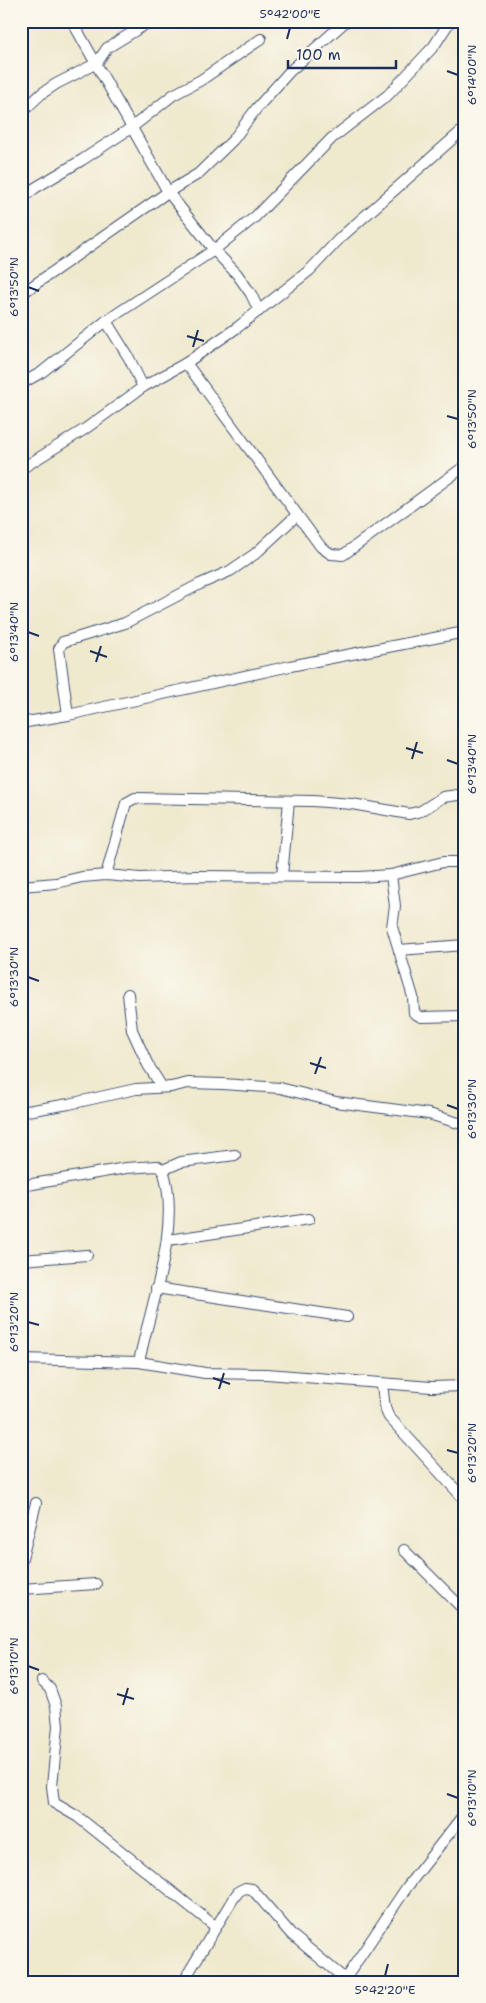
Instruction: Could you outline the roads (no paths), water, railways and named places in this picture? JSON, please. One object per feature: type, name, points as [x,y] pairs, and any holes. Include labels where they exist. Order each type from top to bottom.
[{"type":"street","points":[[72,21],[168,192],[214,250],[236,274],[251,294],[259,311]]},
{"type":"street","points":[[21,113],[41,94],[56,84],[97,64],[108,48],[152,21]]},
{"type":"street","points":[[21,294],[168,192],[198,174],[216,157],[290,71],[346,21]]},
{"type":"street","points":[[21,384],[42,372],[106,322],[214,250],[255,217],[332,138],[388,95],[434,46],[450,21]]},
{"type":"street","points":[[21,199],[35,188],[131,128],[173,95],[201,80],[261,39]]},
{"type":"street","points":[[21,470],[85,429],[143,387],[186,363],[259,311],[310,270],[340,238],[465,128]]},
{"type":"street","points":[[106,322],[129,358],[143,387]]},
{"type":"street","points":[[186,363],[321,548],[331,554],[343,555],[465,466]]},
{"type":"street","points":[[68,715],[59,649],[63,642],[125,623],[200,584],[230,571],[255,554],[298,515]]},
{"type":"street","points":[[21,722],[68,715],[290,666],[465,632]]},
{"type":"street","points":[[106,875],[126,803],[130,799],[289,801],[352,804],[409,814],[421,811],[442,797],[465,794]]},
{"type":"street","points":[[282,876],[289,801]]},
{"type":"street","points":[[21,886],[56,883],[82,877],[106,875],[140,878],[359,877],[391,875],[443,862],[465,862]]},
{"type":"street","points":[[391,875],[395,906],[392,927],[413,997],[414,1013],[421,1017],[465,1016]]},
{"type":"street","points":[[398,950],[465,945]]},
{"type":"street","points":[[128,994],[132,1030],[148,1065],[162,1087]]},
{"type":"street","points":[[21,1112],[69,1104],[136,1089],[200,1083],[280,1088],[336,1102],[429,1114],[465,1125]]},
{"type":"street","points":[[163,1170],[181,1162],[235,1155]]},
{"type":"street","points":[[21,1186],[126,1168],[157,1166],[163,1170],[168,1203],[168,1240],[139,1362]]},
{"type":"street","points":[[168,1240],[309,1219]]},
{"type":"street","points":[[21,1260],[87,1255]]},
{"type":"street","points":[[156,1288],[348,1317]]},
{"type":"street","points":[[21,1358],[139,1362],[205,1373],[267,1374],[431,1386],[465,1386]]},
{"type":"street","points":[[381,1382],[384,1391],[384,1405],[389,1416],[465,1500]]},
{"type":"street","points":[[21,1562],[36,1503]]},
{"type":"street","points":[[404,1550],[465,1611]]},
{"type":"street","points":[[21,1589],[96,1584]]},
{"type":"street","points":[[42,1681],[50,1690],[56,1706],[58,1726],[52,1786],[54,1803],[78,1817],[216,1926]]},
{"type":"street","points":[[183,1982],[238,1891],[245,1888],[252,1889],[292,1935],[344,1980],[406,1887],[464,1815]]}]
